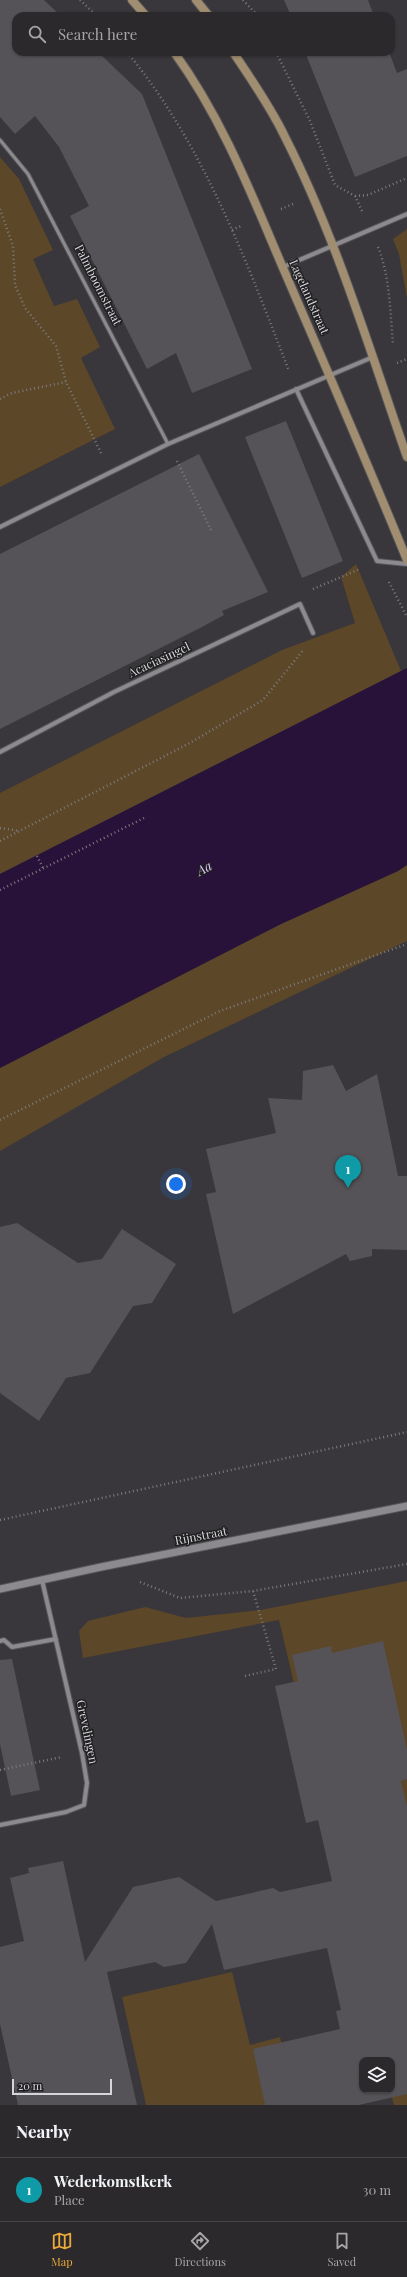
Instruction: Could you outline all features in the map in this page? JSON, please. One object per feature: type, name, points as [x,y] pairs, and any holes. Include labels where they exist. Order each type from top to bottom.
[{"type":"main road","points":[[132,0],[142,12]]},
{"type":"main road","points":[[196,0],[206,12]]},
{"type":"main road","name":"Lagelandstraat","points":[[177,56],[205,99],[236,159],[330,374],[407,560]]},
{"type":"main road","points":[[236,56],[283,133],[312,195],[333,247],[373,357],[407,457]]},
{"type":"street","points":[[283,267],[333,247],[407,214]]},
{"type":"street","points":[[0,527],[168,444],[373,357]]},
{"type":"street","points":[[296,389],[377,561],[407,564]]},
{"type":"street","points":[[300,604],[313,634]]},
{"type":"street","name":"Acaciasingel","points":[[0,752],[114,692],[300,604]]},
{"type":"street","name":"Rijnstraat","points":[[0,1589],[407,1506]]},
{"type":"street","name":"Grevelingen","points":[[0,1825],[66,1812],[84,1805],[87,1784],[82,1753],[42,1580]]},
{"type":"street","points":[[0,1641],[4,1640],[12,1647],[56,1639]]},
{"type":"lane","name":"Palmboomstraat","points":[[0,140],[28,174],[168,444]]},
{"type":"path","points":[[80,0],[93,12]]},
{"type":"path","points":[[243,0],[254,12]]},
{"type":"path","points":[[130,56],[153,83],[204,172],[232,230],[296,389]]},
{"type":"path","points":[[355,196],[368,195],[407,178]]},
{"type":"path","points":[[232,230],[335,185]]},
{"type":"path","points":[[0,209],[13,246],[15,284],[25,308],[56,346],[66,382],[111,473]]},
{"type":"path","points":[[395,364],[407,360]]},
{"type":"path","points":[[0,399],[12,393],[66,382]]},
{"type":"path","points":[[168,444],[212,532]]},
{"type":"path","points":[[300,604],[302,594],[377,561],[407,617]]},
{"type":"path","points":[[0,841],[21,832],[188,744],[263,700],[305,648],[313,634]]},
{"type":"path","points":[[0,890],[146,816]]},
{"type":"path","points":[[0,828],[21,832]]},
{"type":"path","points":[[37,856],[43,868]]},
{"type":"path","points":[[0,1120],[220,1011],[407,944]]},
{"type":"path","points":[[0,1520],[407,1432]]},
{"type":"path","points":[[137,1581],[180,1598],[253,1591],[407,1564]]},
{"type":"path","points":[[245,1676],[276,1669],[253,1591]]},
{"type":"path","points":[[0,1770],[82,1753]]},
{"type":"shaded area","points":[[0,157],[19,179],[53,250],[33,259],[54,306],[77,299],[100,347],[81,358],[115,429],[0,487]]},
{"type":"shaded area","points":[[407,229],[407,298],[399,254],[393,239]]},
{"type":"shaded area","points":[[356,564],[401,671],[0,874],[0,793],[282,650],[355,623],[341,577]]},
{"type":"shaded area","points":[[407,865],[407,941],[164,1057],[0,1151],[0,1068],[281,924],[398,871]]},
{"type":"shaded area","points":[[407,1581],[407,2105],[394,2105],[391,2093],[395,2093],[395,2057],[382,2057],[279,1620],[83,1658],[79,1631],[88,1621],[145,1607],[186,1618],[261,1610]]},
{"type":"shaded area","points":[[232,1972],[250,2045],[280,2037],[294,2105],[146,2105],[122,1997]]},
{"type":"water","name":"Aa","points":[[407,668],[407,865],[398,871],[281,924],[0,1068],[0,874]]},
{"type":"building","points":[[0,0],[44,0],[57,12],[12,12],[12,56],[102,56],[142,94],[252,369],[192,393],[176,353],[147,369],[70,216],[89,206],[59,147],[35,116],[15,134],[0,117]]},
{"type":"building","points":[[284,0],[368,0],[372,12],[289,12]]},
{"type":"building","points":[[307,56],[391,56],[397,73],[407,69],[407,156],[355,177]]},
{"type":"building","points":[[286,421],[343,561],[302,578],[245,437]]},
{"type":"building","points":[[199,454],[268,592],[222,611],[224,615],[202,627],[0,729],[0,554]]},
{"type":"building","points":[[333,1065],[346,1091],[377,1074],[398,1176],[407,1176],[407,1250],[372,1249],[372,1256],[350,1261],[346,1254],[233,1314],[206,1194],[216,1192],[206,1149],[276,1133],[268,1098],[302,1100],[303,1071]]},
{"type":"building","points":[[17,1223],[78,1263],[102,1259],[122,1229],[176,1264],[152,1303],[133,1306],[90,1373],[66,1378],[39,1421],[0,1393],[0,1227]]},
{"type":"building","points":[[383,1641],[407,1750],[407,1779],[401,1781],[407,1806],[407,2094],[359,2105],[265,2105],[253,2049],[340,2029],[336,2011],[341,2010],[327,1948],[224,1970],[212,1924],[186,1963],[164,1967],[155,1962],[107,1972],[137,2105],[18,2105],[0,2024],[0,1947],[24,1941],[10,1878],[29,1873],[28,1868],[63,1861],[85,1962],[133,1887],[179,1877],[216,1901],[273,1888],[280,1892],[332,1881],[318,1820],[306,1823],[275,1686],[298,1681],[292,1655],[331,1646],[332,1653]]},
{"type":"building","points":[[12,1659],[40,1790],[11,1796],[0,1744],[0,1660]]},
{"type":"place","name":"Wederkomstkerk","points":[[348,1188]]}]
